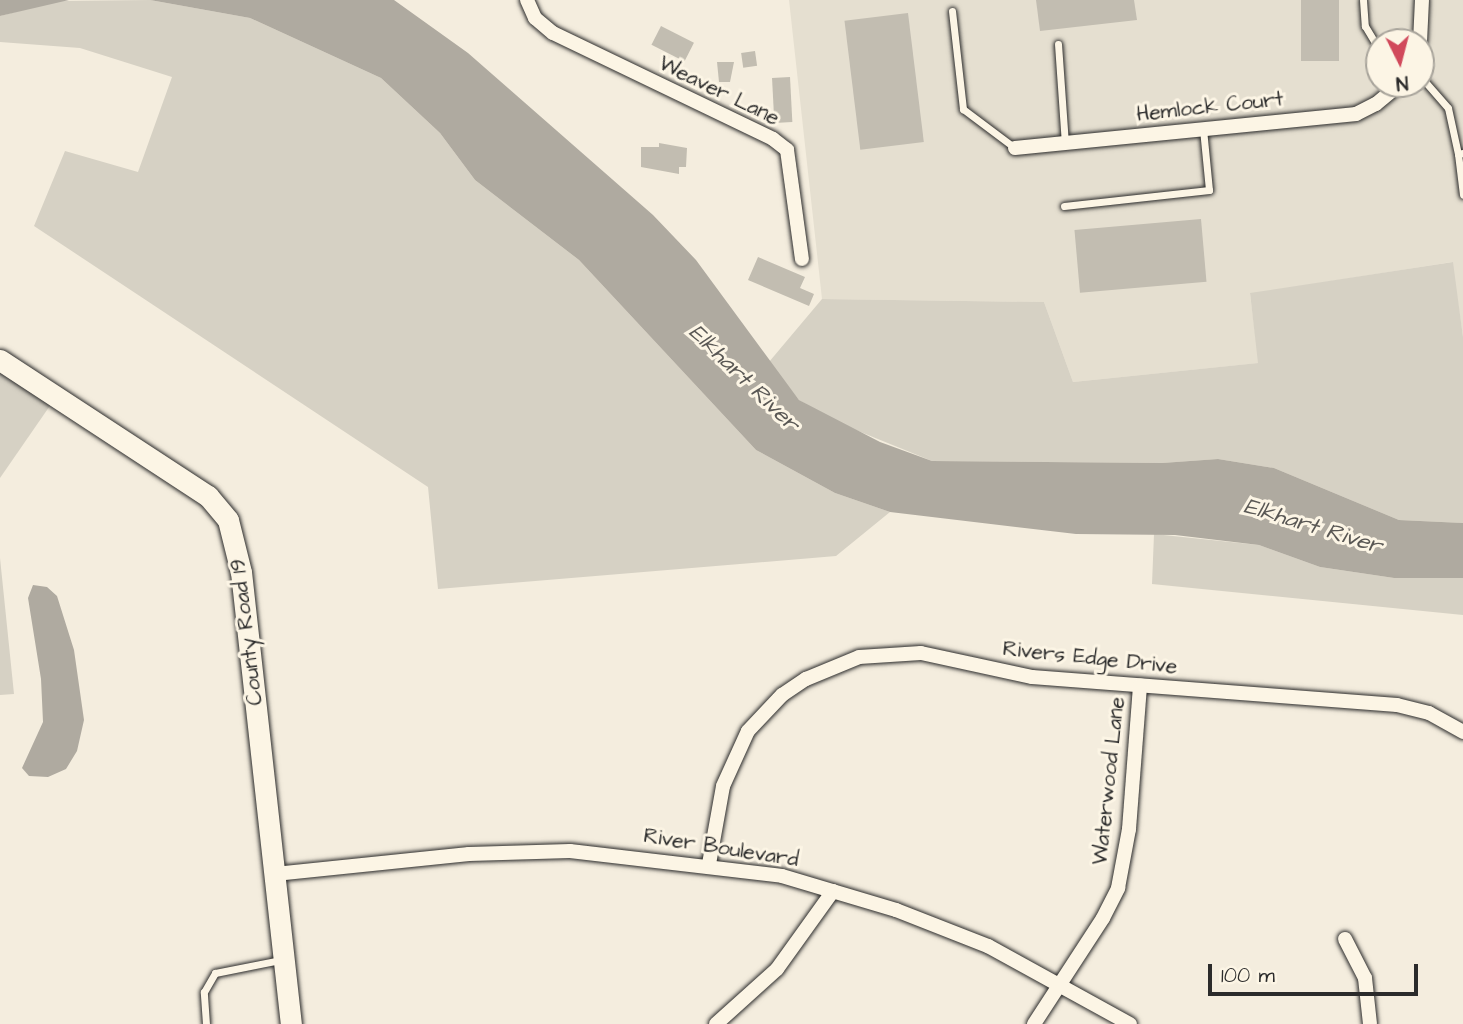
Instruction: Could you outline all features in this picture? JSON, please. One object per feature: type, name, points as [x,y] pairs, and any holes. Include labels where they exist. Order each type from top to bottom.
[{"type":"street","name":"Weaver Lane","points":[[527,0],[535,18],[553,33],[773,139],[787,150],[802,259]]},
{"type":"street","points":[[1421,28],[1422,0]]},
{"type":"street","name":"Hemlock Court","points":[[1015,148],[1356,114],[1383,98]]},
{"type":"street","name":"County Road 19","points":[[0,360],[208,496],[228,520],[241,572],[291,1024]]},
{"type":"street","name":"Rivers Edge Drive","points":[[709,864],[723,786],[748,731],[782,695],[832,666],[888,652],[921,653],[1032,677],[1397,705],[1429,713],[1463,732]]},
{"type":"street","name":"Waterwood Lane","points":[[1034,1024],[1103,918],[1125,862],[1140,685]]},
{"type":"street","name":"River Boulevard","points":[[275,874],[526,852],[614,853],[782,876],[940,925],[1061,982],[1130,1024]]},
{"type":"street","points":[[716,1024],[777,969],[833,891]]},
{"type":"street","points":[[1345,939],[1365,978],[1370,1024]]},
{"type":"lane","points":[[1363,0],[1366,28]]},
{"type":"lane","points":[[952,11],[963,109],[1015,148]]},
{"type":"lane","points":[[1058,44],[1065,144]]},
{"type":"lane","points":[[1435,93],[1448,108],[1460,154],[1463,195]]},
{"type":"lane","points":[[1064,206],[1209,190],[1203,129]]},
{"type":"lane","points":[[206,1024],[204,992],[215,974],[284,960]]},
{"type":"shaded area","points":[[150,0],[250,18],[381,78],[440,133],[475,180],[579,260],[756,450],[835,493],[890,512],[836,556],[438,589],[428,487],[34,226],[65,151],[138,172],[172,77],[80,48],[0,42],[0,16],[57,1]]},
{"type":"shaded area","points":[[789,0],[1463,0],[1463,337],[1452,262],[1250,294],[1259,363],[1073,382],[1044,302],[822,299]]},
{"type":"shaded area","points":[[1453,262],[1463,337],[1463,523],[1399,520],[1274,468],[1218,459],[1162,463],[932,461],[836,422],[799,400],[769,362],[822,299],[1044,302],[1073,382],[1258,363],[1250,293]]},
{"type":"shaded area","points":[[0,360],[56,397],[0,478]]},
{"type":"shaded area","points":[[1154,534],[1259,545],[1320,567],[1394,578],[1463,578],[1463,615],[1152,584]]},
{"type":"shaded area","points":[[0,558],[14,694],[0,695]]},
{"type":"water","points":[[0,0],[69,0],[0,16]]},
{"type":"water","name":"Elkhart River","points":[[150,0],[394,0],[468,53],[653,215],[696,260],[799,400],[880,442],[932,461],[1162,463],[1218,459],[1274,468],[1399,520],[1463,523],[1463,578],[1394,578],[1320,567],[1259,545],[1175,535],[1076,534],[890,512],[835,493],[756,450],[579,260],[475,180],[440,133],[381,78],[250,18]]},
{"type":"water","points":[[33,585],[47,587],[57,596],[74,650],[84,720],[77,751],[66,769],[48,777],[29,776],[22,768],[43,722],[41,679],[28,598]]},
{"type":"building","points":[[1036,0],[1134,0],[1137,20],[1040,31]]},
{"type":"building","points":[[1301,0],[1339,0],[1339,61],[1301,61]]},
{"type":"building","points":[[908,13],[924,142],[860,150],[844,21]]},
{"type":"building","points":[[661,26],[694,43],[684,62],[651,45]]},
{"type":"building","points":[[755,51],[757,66],[743,68],[741,53]]},
{"type":"building","points":[[717,62],[734,62],[730,82],[719,82]]},
{"type":"building","points":[[790,77],[792,122],[774,123],[772,78]]},
{"type":"building","points":[[659,143],[687,148],[686,167],[679,167],[679,174],[641,167],[641,147],[659,147]]},
{"type":"building","points":[[1201,219],[1206,282],[1080,293],[1074,230]]},
{"type":"building","points":[[758,257],[805,277],[800,288],[814,294],[809,306],[748,280]]}]
